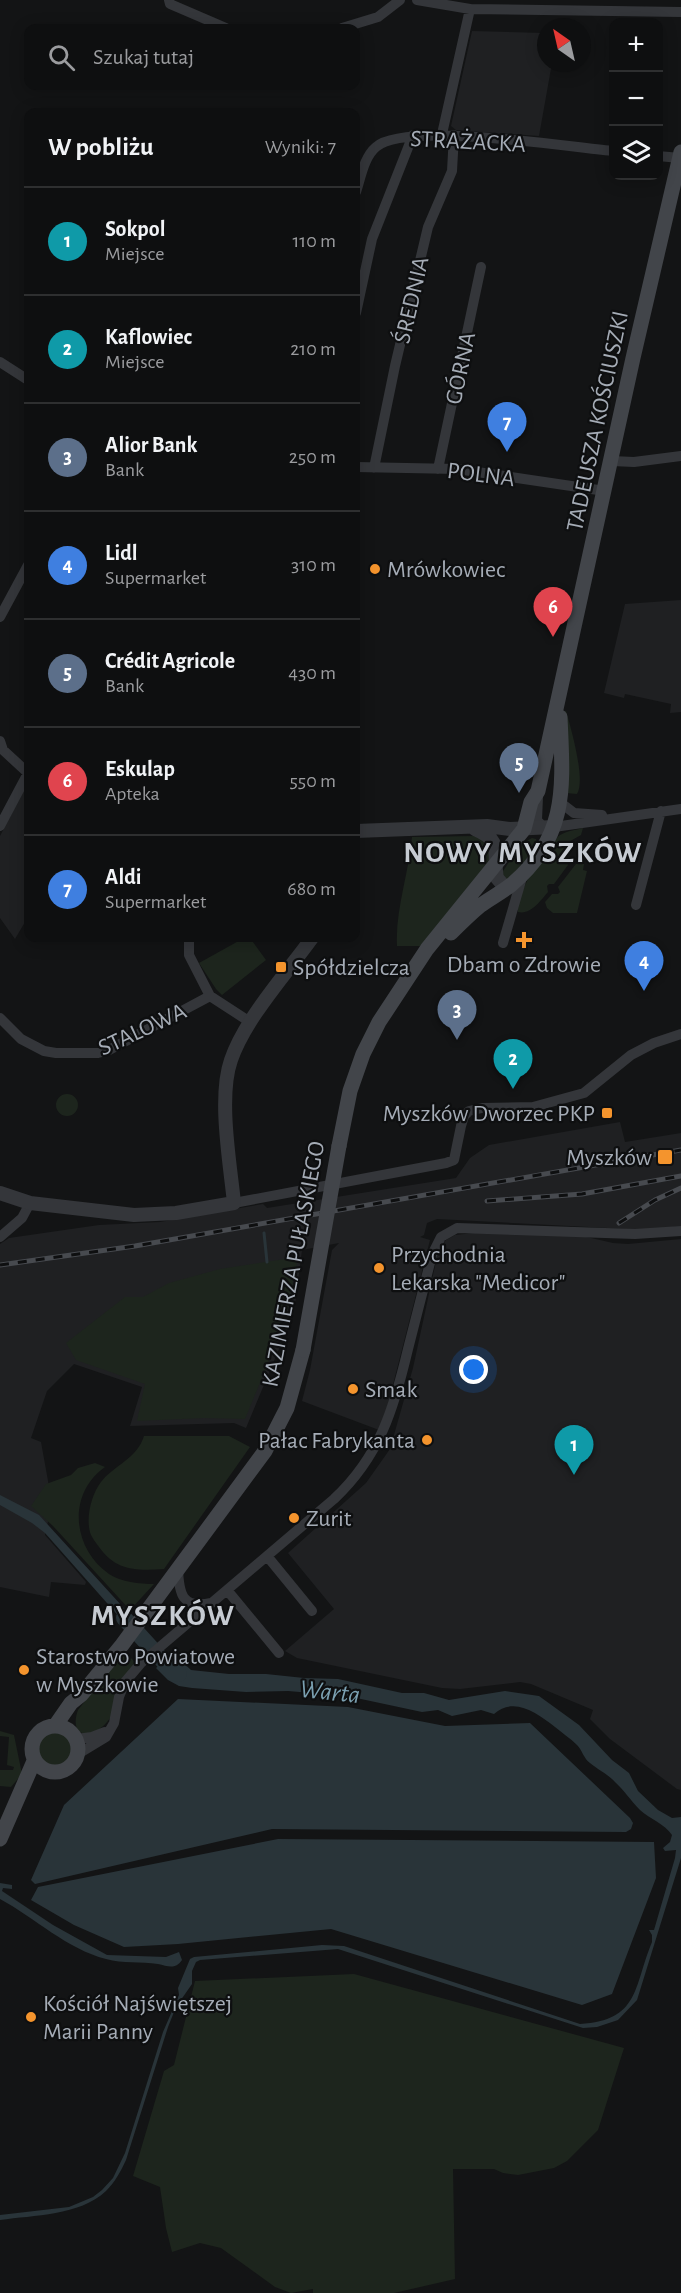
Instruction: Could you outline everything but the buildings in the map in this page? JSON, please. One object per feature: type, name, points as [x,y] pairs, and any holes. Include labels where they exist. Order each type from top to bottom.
[{"type":"main road","name":"TADEUSZA KOŚCIUSZKI","points":[[524,829],[531,802],[538,791],[559,701],[633,358],[680,155]]},
{"type":"main road","name":"TADEUSZA KOŚCIUSZKI","points":[[549,828],[561,803],[559,701]]},
{"type":"main road","name":"KAZIMIERZA PUŁASKIEGO","points":[[412,971],[468,915],[523,874],[541,853],[549,828]]},
{"type":"main road","name":"KAZIMIERZA PUŁASKIEGO","points":[[55,1726],[71,1703],[81,1695],[126,1639],[256,1465],[273,1437],[288,1408],[303,1350],[350,1091],[363,1054],[379,1022],[427,949],[524,829]]},
{"type":"main road","name":"KAZIMIERZA PUŁASKIEGO","points":[[75,1742],[72,1720],[81,1695]]},
{"type":"main road","points":[[15,1804],[39,1777],[48,1772],[64,1771],[73,1764],[75,1742],[55,1726],[41,1730],[34,1739],[31,1750],[34,1761],[48,1772]]},
{"type":"main road","points":[[0,1839],[34,1761]]},
{"type":"street","points":[[169,0],[171,4],[217,24]]},
{"type":"street","points":[[355,24],[378,17],[400,0]]},
{"type":"street","points":[[417,0],[470,9],[512,5],[681,12]]},
{"type":"street","points":[[442,134],[470,9]]},
{"type":"street","name":"STRAŻACKA","points":[[360,180],[367,158],[376,147],[390,139],[413,135],[442,134],[609,150]]},
{"type":"street","points":[[360,294],[372,239],[413,135]]},
{"type":"street","name":"ŚREDNIA","points":[[374,468],[395,366],[428,227],[452,171],[454,135]]},
{"type":"street","points":[[663,156],[680,155]]},
{"type":"street","name":"GÓRNA","points":[[438,469],[481,267]]},
{"type":"street","points":[[0,362],[24,377]]},
{"type":"street","points":[[612,461],[634,462],[681,456]]},
{"type":"street","name":"POLNA","points":[[360,467],[457,469],[605,491]]},
{"type":"street","points":[[0,616],[24,572]]},
{"type":"street","points":[[1,749],[24,769]]},
{"type":"street","points":[[0,826],[24,781]]},
{"type":"street","points":[[538,791],[537,820],[549,828]]},
{"type":"street","points":[[561,803],[574,813],[614,818]]},
{"type":"street","points":[[360,831],[487,826],[524,829],[549,828],[681,809]]},
{"type":"street","points":[[636,905],[662,811]]},
{"type":"street","points":[[473,828],[488,834],[494,842],[497,851],[496,865],[499,882],[509,886]]},
{"type":"street","points":[[503,942],[523,874]]},
{"type":"street","points":[[189,942],[189,955],[210,996]]},
{"type":"street","points":[[234,1203],[225,1104],[231,1061],[250,1022],[309,942]]},
{"type":"street","name":"STALOWA","points":[[0,1018],[21,1039],[42,1050],[56,1053],[98,1053],[109,1050],[210,996],[250,1022]]},
{"type":"street","points":[[0,1193],[30,1203],[134,1215],[176,1213],[439,1164],[454,1160],[464,1116],[469,1111],[482,1108],[533,1107],[567,1098],[588,1090],[640,1050],[681,1034]]},
{"type":"street","points":[[0,1237],[22,1218],[30,1203]]},
{"type":"street","points":[[75,1742],[106,1737],[115,1720],[119,1697],[125,1682],[147,1658],[348,1485],[370,1458],[390,1415],[432,1255],[438,1241],[457,1228],[636,1234],[681,1231]]},
{"type":"street","points":[[267,1556],[312,1611]]},
{"type":"street","points":[[178,1569],[179,1586],[184,1599],[196,1605],[212,1603]]},
{"type":"street","points":[[227,1590],[279,1653]]},
{"type":"shaded area","points":[[472,31],[537,33],[537,72],[550,72],[539,136],[456,130],[451,126]]},
{"type":"shaded area","points":[[681,600],[681,712],[670,713],[671,704],[625,694],[624,698],[604,693],[625,604]]},
{"type":"shaded area","points":[[566,711],[579,766],[580,778],[577,794],[566,793],[564,712]]},
{"type":"shaded area","points":[[24,790],[24,924],[15,939],[0,918],[0,836]]},
{"type":"shaded area","points":[[583,828],[581,835],[565,844],[563,853],[568,865],[554,884],[547,886],[548,892],[531,909],[518,912],[526,882],[547,849],[560,835]]},
{"type":"shaded area","points":[[412,837],[480,837],[489,847],[489,860],[444,922],[420,946],[397,946],[398,919]]},
{"type":"shaded area","points":[[532,838],[536,839],[538,846],[507,881],[501,875],[503,871],[521,844]]},
{"type":"shaded area","points":[[576,864],[584,864],[583,870],[587,871],[577,913],[553,913],[547,908],[545,902],[552,894],[560,892],[558,887]]},
{"type":"shaded area","points":[[237,942],[253,942],[266,960],[222,995],[199,963]]},
{"type":"shaded area","points":[[67,1094],[75,1097],[78,1105],[75,1113],[67,1116],[59,1113],[56,1105],[59,1097]]},
{"type":"shaded area","points":[[620,1122],[625,1142],[681,1133],[681,1226],[645,1230],[437,1219],[427,1223],[424,1235],[420,1237],[430,1240],[388,1404],[379,1430],[302,1401],[310,1370],[332,1250],[339,1243],[302,1250],[294,1313],[246,1428],[234,1423],[130,1426],[142,1387],[74,1364],[47,1391],[31,1438],[41,1442],[52,1503],[45,1535],[86,1582],[85,1585],[51,1582],[49,1597],[0,1587],[0,1244],[9,1238],[99,1225],[160,1222],[263,1204],[267,1208],[456,1178],[470,1158],[489,1145]]},
{"type":"shaded area","points":[[474,1233],[578,1235],[628,1244],[681,1239],[681,1790],[610,1739],[590,1719],[593,1710],[531,1684],[520,1682],[460,1689],[442,1688],[297,1658],[285,1651],[334,1609],[288,1553],[366,1483],[390,1449],[413,1368],[438,1252],[446,1240],[455,1235]]},
{"type":"shaded area","points":[[298,1257],[285,1322],[245,1419],[137,1421],[145,1384],[76,1360],[66,1343],[125,1297],[143,1297],[169,1283],[220,1269]]},
{"type":"shaded area","points":[[144,1436],[229,1436],[250,1447],[164,1569],[145,1570],[120,1565],[106,1555],[89,1529],[90,1508],[97,1487],[106,1476],[131,1456],[141,1444]]},
{"type":"shaded area","points":[[95,1463],[105,1467],[84,1491],[79,1521],[81,1536],[87,1550],[109,1574],[131,1582],[154,1584],[130,1610],[53,1526],[31,1506],[46,1484],[71,1475],[78,1468]]},
{"type":"shaded area","points":[[124,1651],[136,1663],[120,1702],[112,1716],[101,1728],[89,1733],[79,1731],[76,1726],[78,1710]]},
{"type":"shaded area","points":[[0,1731],[14,1735],[22,1774],[11,1787],[0,1786],[0,1770],[13,1770],[14,1767],[7,1765],[9,1737],[0,1736]]},
{"type":"shaded area","points":[[55,1731],[67,1737],[73,1749],[67,1761],[55,1767],[43,1761],[37,1749],[43,1737]]},
{"type":"shaded area","points":[[354,1974],[624,2048],[598,2130],[567,2161],[554,2168],[518,2175],[494,2169],[453,2169],[455,2279],[394,2293],[313,2293],[313,2289],[291,2293],[275,2287],[221,2248],[200,2243],[172,2252],[160,2187],[133,2176],[164,2071],[174,2065],[195,1981]]},
{"type":"water","points":[[0,1495],[39,1515],[132,1617],[125,1626],[45,1533],[0,1505]]},
{"type":"water","points":[[173,1653],[191,1670],[338,1679],[402,1693],[424,1693],[449,1700],[505,1691],[539,1696],[579,1725],[612,1760],[629,1773],[638,1791],[658,1810],[672,1818],[681,1817],[681,1858],[637,2000],[618,2020],[597,2027],[583,2028],[338,1949],[196,1962],[192,1971],[192,1984],[176,2007],[168,2027],[126,2160],[112,2184],[95,2199],[70,2210],[0,2220],[0,2215],[69,2207],[93,2197],[113,2178],[125,2153],[163,2032],[179,1995],[178,1988],[190,1959],[194,1957],[322,1945],[344,1946],[580,2024],[614,2016],[624,2008],[637,1987],[652,1942],[649,1930],[654,1930],[675,1858],[676,1850],[665,1851],[663,1848],[670,1842],[672,1835],[640,1810],[612,1779],[588,1761],[574,1742],[533,1712],[525,1708],[509,1706],[494,1714],[481,1710],[452,1716],[438,1710],[422,1712],[347,1696],[288,1691],[246,1692],[179,1686],[168,1680],[156,1668]]},
{"type":"water","points":[[178,1699],[348,1707],[445,1726],[530,1723],[633,1823],[631,1829],[626,1832],[272,1829],[35,1884],[31,1880],[64,1805]]},
{"type":"water","points":[[278,1839],[654,1842],[656,1878],[612,1994],[582,2005],[331,1929],[124,1947],[74,1925],[31,1900],[38,1887]]},
{"type":"water","points":[[0,1883],[12,1885],[12,1889],[3,1888],[2,1891],[53,1925],[107,1955],[166,1957],[179,1952],[182,1960],[171,1967],[152,1963],[112,1961],[92,1954],[65,1941],[0,1899]]},
{"type":"waterway","points":[[264,1233],[267,1262]]},
{"type":"waterway","name":"Warta","points":[[124,1618],[174,1673],[179,1674]]},
{"type":"railway","points":[[0,1265],[135,1246],[681,1150]]},
{"type":"railway","points":[[487,1201],[582,1194],[681,1176]]},
{"type":"railway","points":[[619,1223],[655,1200],[681,1188]]},
{"type":"place","name":"Aldi","points":[[507,452]]},
{"type":"place","name":"Mrówkowiec","points":[[375,569]]},
{"type":"place","name":"Eskulap","points":[[553,637]]},
{"type":"place","name":"Crédit Agricole","points":[[519,793]]},
{"type":"place","name":"Dbam o Zdrowie","points":[[524,940]]},
{"type":"place","name":"Spółdzielcza","points":[[281,967]]},
{"type":"place","name":"Lidl","points":[[644,991]]},
{"type":"place","name":"Alior Bank","points":[[457,1040]]},
{"type":"place","name":"Kaflowiec","points":[[513,1089]]},
{"type":"place","name":"Myszków Dworzec PKP","points":[[607,1113]]},
{"type":"place","name":"Myszków","points":[[665,1157]]},
{"type":"place","name":"Przychodnia Lekarska \"Medicor\"","points":[[379,1268]]},
{"type":"place","name":"Smak","points":[[353,1389]]},
{"type":"place","name":"Pałac Fabrykanta","points":[[427,1440]]},
{"type":"place","name":"Sokpol","points":[[574,1475]]},
{"type":"place","name":"Zurit","points":[[294,1518]]},
{"type":"place","name":"Starostwo Powiatowe w Myszkowie","points":[[24,1670]]},
{"type":"place","name":"Kościół Najświętszej Marii Panny","points":[[31,2017]]},
{"type":"district","name":"NOWY MYSZKÓW","points":[[523,852]]},
{"type":"district","name":"MYSZKÓW","points":[[163,1615]]}]
